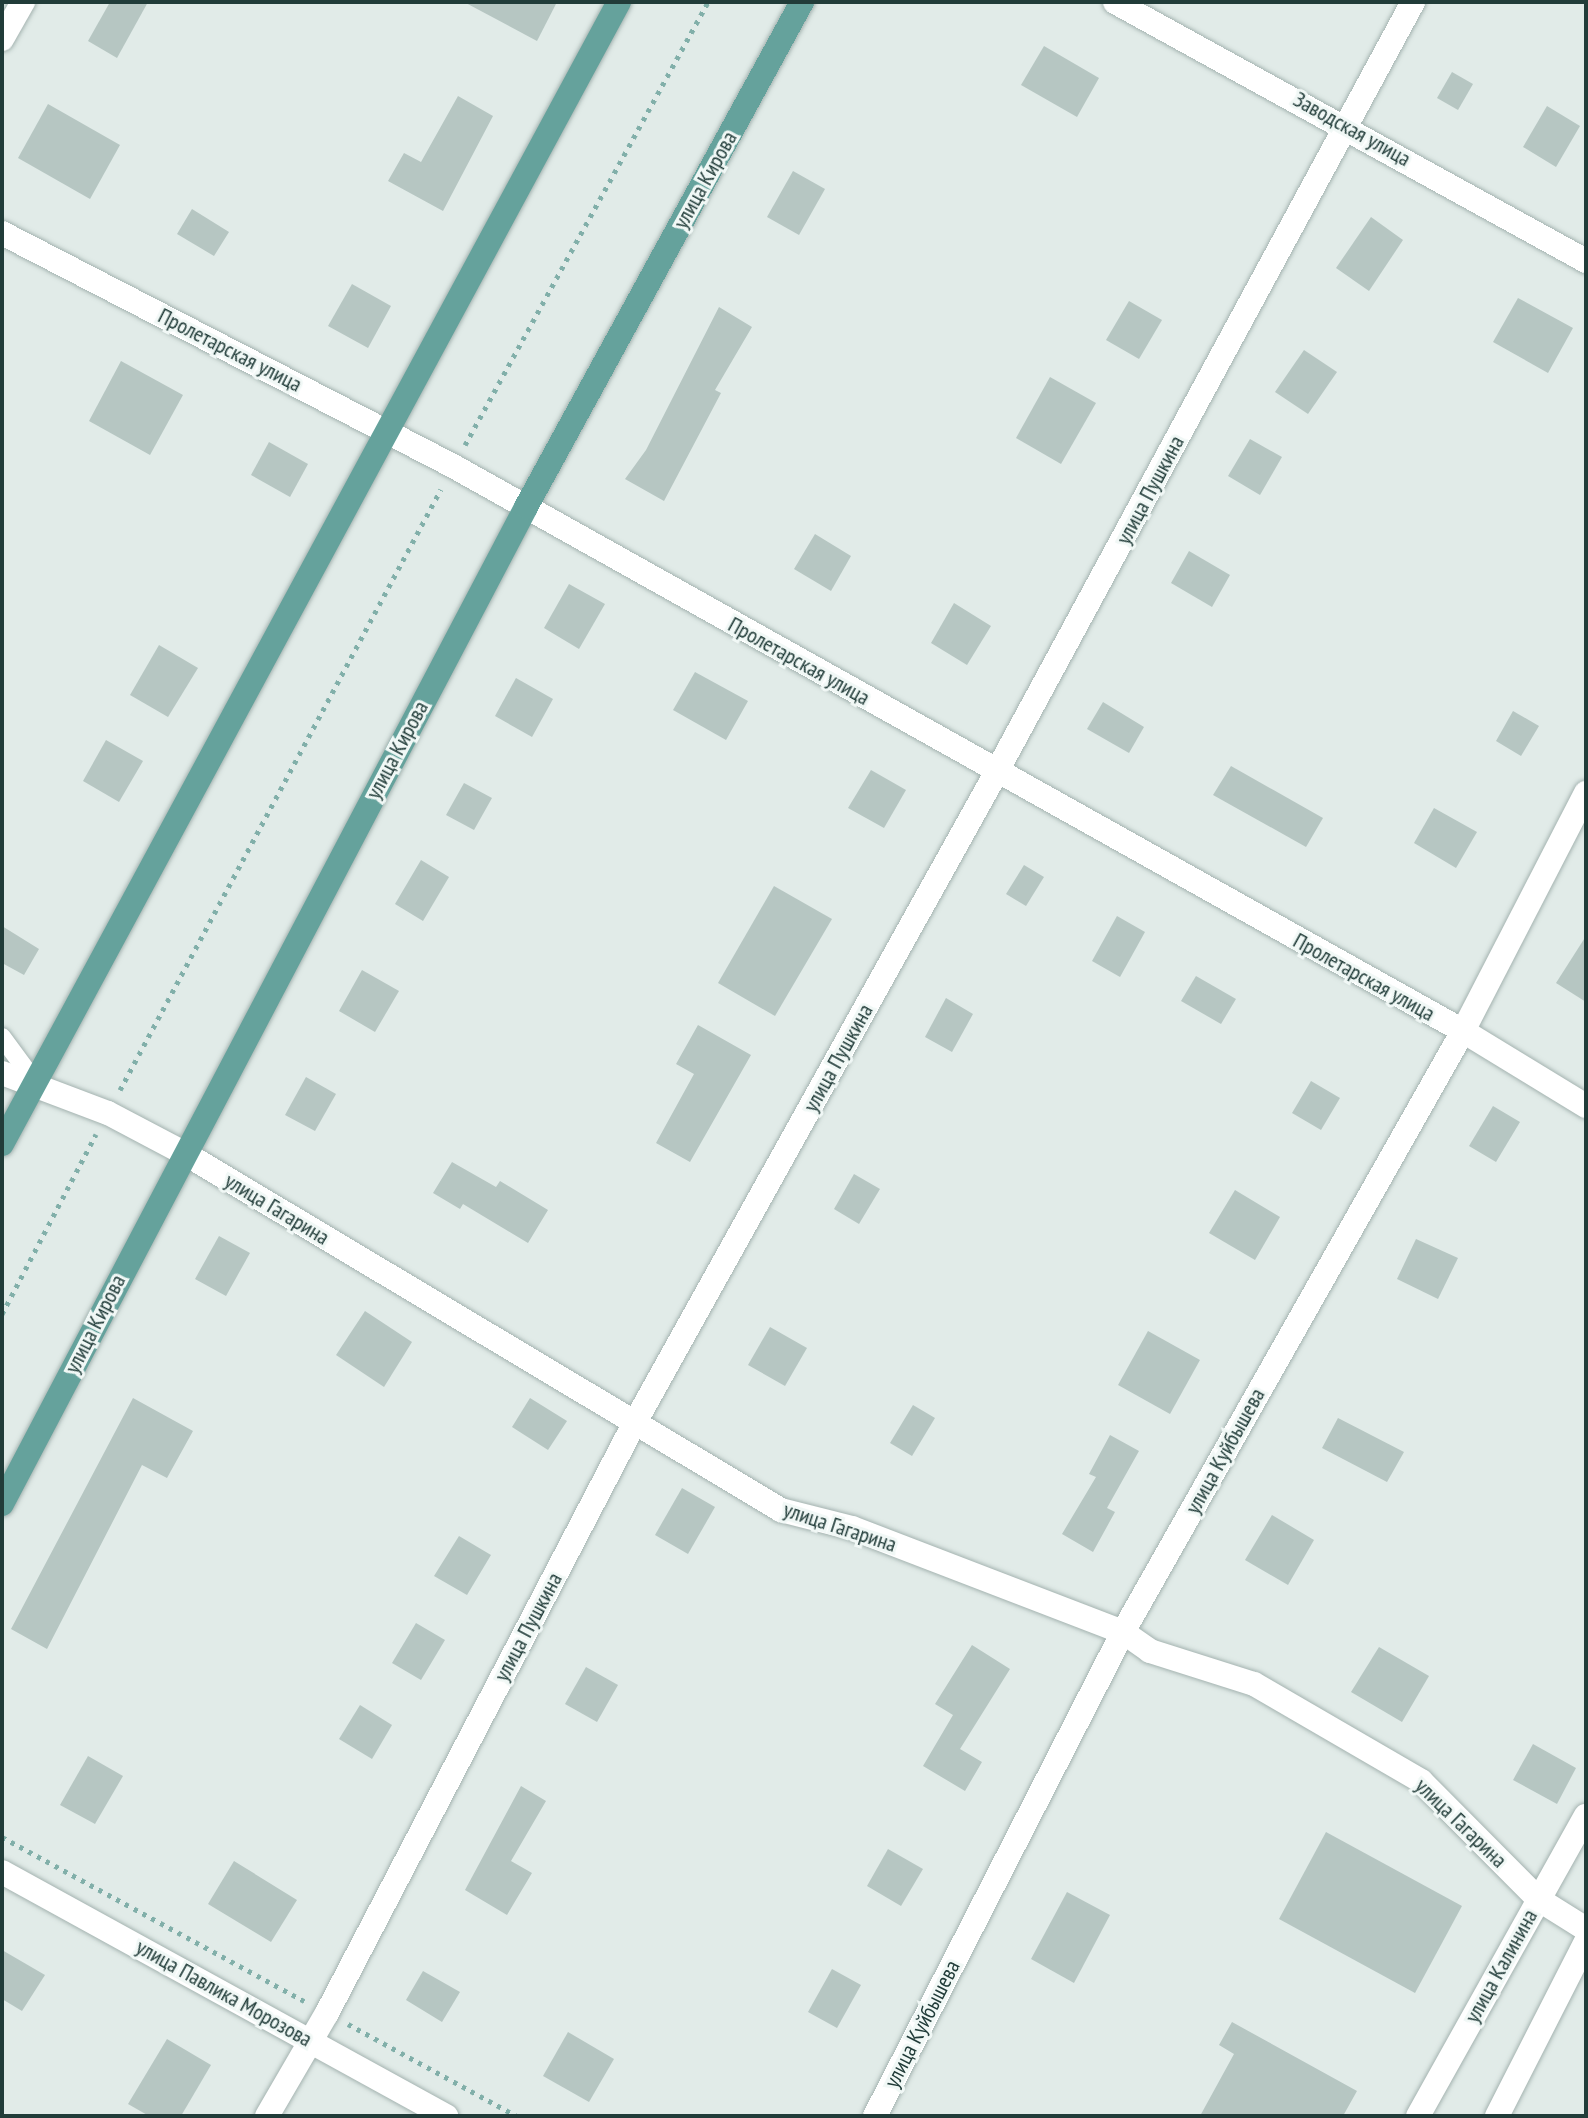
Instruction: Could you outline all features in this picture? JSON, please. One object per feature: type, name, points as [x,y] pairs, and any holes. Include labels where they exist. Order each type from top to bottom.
[{"type":"main road","points":[[2,1144],[619,2]]},
{"type":"main road","name":"улица Кирова","points":[[2,1504],[526,507],[802,2]]},
{"type":"street","points":[[2,39],[23,2]]},
{"type":"street","name":"Заводская улица","points":[[1115,2],[1347,125],[1586,261]]},
{"type":"street","name":"улица Пушкина","points":[[267,2116],[327,2013],[633,1426],[996,773],[1413,2]]},
{"type":"street","name":"Пролетарская улица","points":[[2,233],[453,466],[996,773],[1463,1031],[1586,1106]]},
{"type":"street","name":"улица Куйбышева","points":[[875,2116],[1123,1632],[1463,1031],[1586,793]]},
{"type":"street","name":"улица Гагарина","points":[[2,1073],[35,1082],[108,1113],[184,1153],[633,1426],[781,1510],[852,1528],[1123,1632],[1150,1651],[1254,1684],[1421,1781],[1538,1899],[1586,1929]]},
{"type":"street","name":"улица Калинина","points":[[1418,2116],[1586,1816]]},
{"type":"street","name":"улица Павлика Морозова","points":[[2,1872],[446,2116]]},
{"type":"street","points":[[1497,2116],[1586,1941]]},
{"type":"lane","points":[[2,1037],[35,1082]]},
{"type":"path","points":[[2,1314],[453,466],[708,2]]},
{"type":"path","points":[[2,1837],[517,2116]]},
{"type":"building","points":[[110,2],[148,2],[117,58],[88,41]]},
{"type":"building","points":[[464,2],[557,2],[537,41]]},
{"type":"building","points":[[1044,46],[1099,78],[1077,117],[1021,85]]},
{"type":"building","points":[[1452,72],[1473,84],[1458,110],[1437,98]]},
{"type":"building","points":[[458,96],[493,116],[443,211],[388,181],[404,153],[421,162]]},
{"type":"building","points":[[48,104],[120,145],[90,199],[18,158]]},
{"type":"building","points":[[1547,106],[1580,126],[1556,167],[1523,147]]},
{"type":"building","points":[[793,171],[825,189],[799,235],[767,217]]},
{"type":"building","points":[[192,209],[229,232],[214,256],[177,234]]},
{"type":"building","points":[[1371,217],[1403,240],[1369,291],[1336,268]]},
{"type":"building","points":[[352,284],[391,306],[368,348],[328,326]]},
{"type":"building","points":[[1518,298],[1573,328],[1548,373],[1493,342]]},
{"type":"building","points":[[1129,301],[1162,320],[1139,359],[1106,340]]},
{"type":"building","points":[[719,307],[752,327],[715,390],[721,393],[664,501],[625,479],[646,450]]},
{"type":"building","points":[[1304,350],[1337,372],[1308,414],[1275,392]]},
{"type":"building","points":[[121,361],[183,395],[150,455],[89,421]]},
{"type":"building","points":[[1050,377],[1096,403],[1061,464],[1016,438]]},
{"type":"building","points":[[1250,439],[1282,457],[1260,495],[1228,476]]},
{"type":"building","points":[[269,442],[308,464],[290,497],[251,475]]},
{"type":"building","points":[[815,534],[851,556],[831,591],[794,569]]},
{"type":"building","points":[[1189,551],[1230,575],[1212,607],[1171,583]]},
{"type":"building","points":[[569,584],[605,604],[579,649],[544,628]]},
{"type":"building","points":[[954,603],[991,626],[967,665],[931,643]]},
{"type":"building","points":[[159,645],[198,668],[168,717],[130,695]]},
{"type":"building","points":[[695,672],[748,701],[726,740],[673,710]]},
{"type":"building","points":[[516,678],[553,699],[532,737],[495,716]]},
{"type":"building","points":[[1103,702],[1144,727],[1129,753],[1087,729]]},
{"type":"building","points":[[1513,711],[1539,726],[1521,756],[1496,741]]},
{"type":"building","points":[[106,740],[143,761],[119,802],[83,781]]},
{"type":"building","points":[[1231,766],[1323,818],[1306,847],[1213,795]]},
{"type":"building","points":[[871,770],[906,790],[884,828],[848,808]]},
{"type":"building","points":[[464,783],[492,798],[474,830],[446,815]]},
{"type":"building","points":[[1434,808],[1477,832],[1456,868],[1414,843]]},
{"type":"building","points":[[421,860],[449,877],[423,921],[395,904]]},
{"type":"building","points":[[1024,865],[1044,877],[1026,906],[1006,894]]},
{"type":"building","points":[[774,886],[832,919],[775,1016],[718,983]]},
{"type":"building","points":[[1117,916],[1145,932],[1120,977],[1092,961]]},
{"type":"building","points":[[2,926],[39,949],[24,975],[2,963]]},
{"type":"building","points":[[1586,936],[1586,1002],[1556,983]]},
{"type":"building","points":[[362,970],[399,991],[375,1032],[339,1011]]},
{"type":"building","points":[[1196,976],[1236,999],[1221,1024],[1181,1001]]},
{"type":"building","points":[[946,998],[973,1014],[952,1052],[925,1037]]},
{"type":"building","points":[[698,1025],[751,1055],[690,1162],[656,1143],[694,1074],[676,1064]]},
{"type":"building","points":[[306,1077],[336,1094],[315,1131],[285,1115]]},
{"type":"building","points":[[1311,1081],[1340,1098],[1321,1130],[1292,1113]]},
{"type":"building","points":[[1493,1106],[1520,1122],[1496,1162],[1469,1146]]},
{"type":"building","points":[[452,1162],[496,1187],[500,1181],[548,1210],[528,1243],[463,1204],[460,1209],[433,1193]]},
{"type":"building","points":[[854,1174],[880,1189],[859,1224],[834,1209]]},
{"type":"building","points":[[1235,1190],[1280,1217],[1255,1260],[1209,1233]]},
{"type":"building","points":[[219,1236],[250,1253],[226,1296],[195,1279]]},
{"type":"building","points":[[1416,1239],[1458,1258],[1438,1299],[1397,1279]]},
{"type":"building","points":[[365,1311],[412,1342],[384,1387],[336,1355]]},
{"type":"building","points":[[770,1327],[807,1348],[785,1386],[748,1365]]},
{"type":"building","points":[[1148,1331],[1200,1360],[1170,1414],[1118,1385]]},
{"type":"building","points":[[133,1398],[193,1431],[167,1478],[142,1465],[47,1649],[11,1629]]},
{"type":"building","points":[[530,1398],[567,1421],[548,1450],[512,1427]]},
{"type":"building","points":[[913,1405],[935,1418],[912,1456],[890,1443]]},
{"type":"building","points":[[1338,1418],[1404,1452],[1387,1482],[1322,1448]]},
{"type":"building","points":[[1110,1435],[1139,1451],[1107,1508],[1115,1512],[1093,1552],[1062,1534],[1096,1477],[1089,1474]]},
{"type":"building","points":[[682,1488],[715,1507],[688,1554],[655,1535]]},
{"type":"building","points":[[1272,1515],[1314,1540],[1288,1585],[1245,1560]]},
{"type":"building","points":[[459,1536],[491,1555],[467,1595],[434,1576]]},
{"type":"building","points":[[416,1623],[445,1640],[421,1680],[392,1663]]},
{"type":"building","points":[[972,1645],[1010,1669],[960,1749],[982,1762],[965,1791],[923,1766],[953,1715],[935,1704]]},
{"type":"building","points":[[1379,1647],[1429,1676],[1402,1722],[1351,1692]]},
{"type":"building","points":[[586,1667],[618,1685],[597,1722],[565,1704]]},
{"type":"building","points":[[360,1705],[392,1725],[372,1759],[339,1739]]},
{"type":"building","points":[[1533,1744],[1576,1768],[1557,1804],[1513,1780]]},
{"type":"building","points":[[88,1756],[123,1776],[95,1824],[60,1805]]},
{"type":"building","points":[[521,1786],[546,1801],[511,1861],[532,1873],[507,1915],[465,1890]]},
{"type":"building","points":[[1326,1832],[1462,1906],[1415,1993],[1279,1919]]},
{"type":"building","points":[[888,1849],[923,1869],[901,1906],[867,1886]]},
{"type":"building","points":[[234,1861],[297,1900],[271,1942],[208,1904]]},
{"type":"building","points":[[1067,1892],[1110,1915],[1074,1983],[1031,1959]]},
{"type":"building","points":[[2,1950],[45,1975],[22,2011],[2,1999]]},
{"type":"building","points":[[832,1969],[861,1985],[837,2028],[808,2012]]},
{"type":"building","points":[[423,1971],[460,1992],[442,2022],[406,2000]]},
{"type":"building","points":[[1232,2022],[1357,2091],[1343,2116],[1200,2116],[1234,2054],[1219,2045]]},
{"type":"building","points":[[568,2032],[614,2059],[589,2102],[543,2076]]},
{"type":"building","points":[[167,2039],[211,2065],[181,2116],[149,2116],[128,2104]]}]
